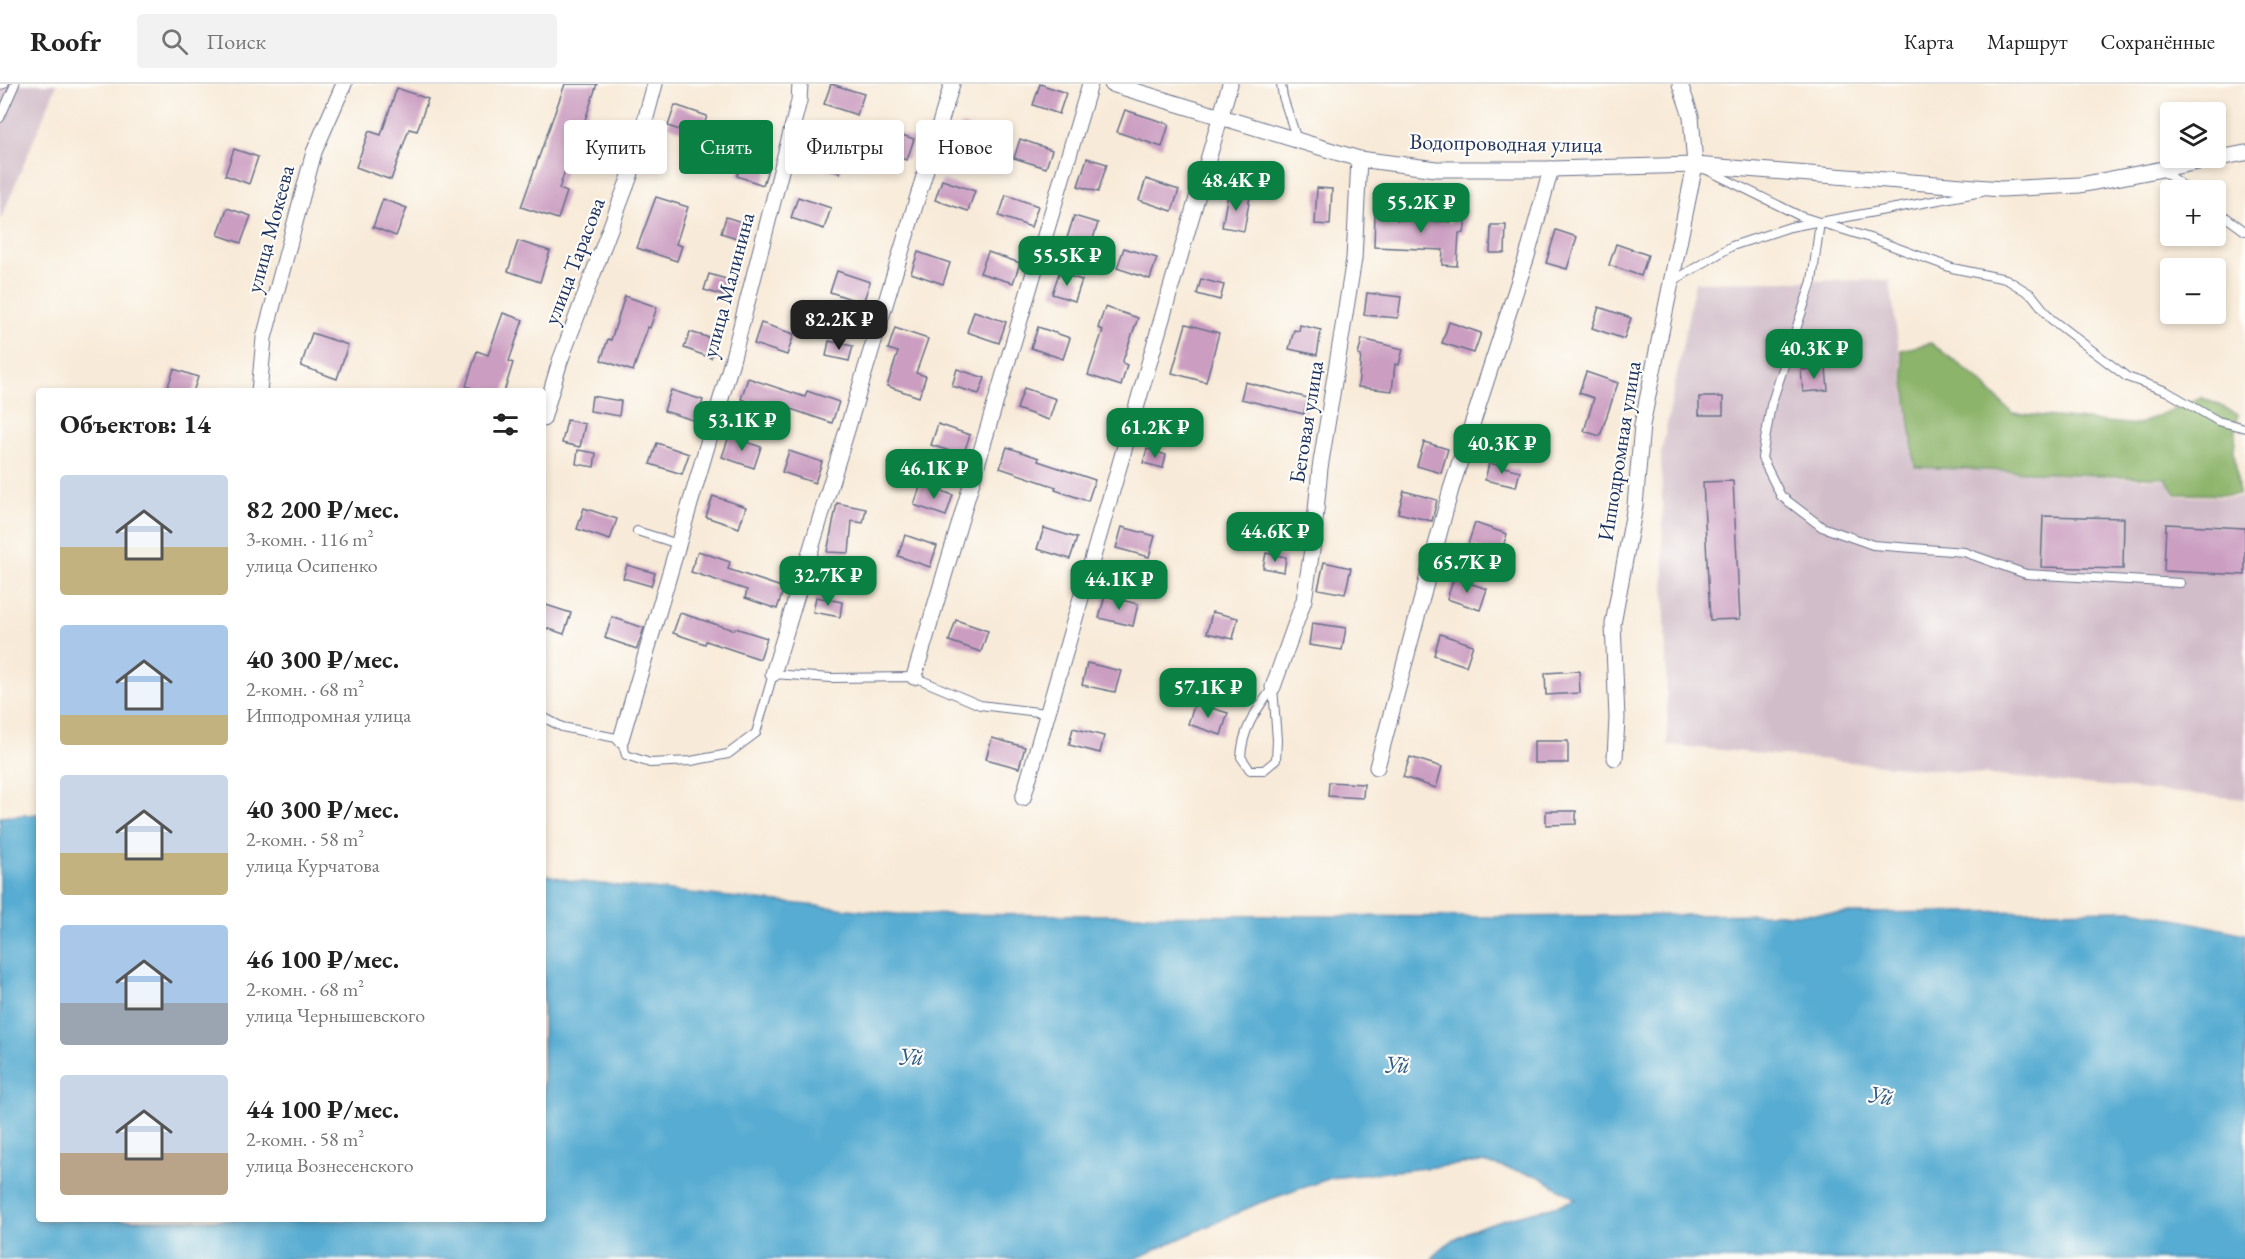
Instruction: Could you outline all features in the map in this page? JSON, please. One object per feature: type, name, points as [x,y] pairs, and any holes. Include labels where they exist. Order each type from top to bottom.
[{"type":"street","name":"улица Мокеева","points":[[259,388],[264,338],[314,152],[344,84]]},
{"type":"street","name":"улица Тарасова","points":[[546,409],[560,361],[630,176],[655,84]]},
{"type":"street","name":"улица Малинина","points":[[621,738],[732,361],[800,101],[800,84]]},
{"type":"street","points":[[773,674],[952,84]]},
{"type":"street","points":[[914,677],[1090,84]]},
{"type":"street","name":"Водопроводная улица","points":[[1112,84],[1359,159],[1436,170],[1551,170],[1695,165],[2001,189],[2080,184],[2245,153]]},
{"type":"street","points":[[1023,798],[1230,84]]},
{"type":"street","name":"Ипподромная улица","points":[[1615,758],[1617,718],[1613,624],[1635,506],[1642,425],[1695,165],[1691,116],[1680,84]]},
{"type":"street","name":"Беговая улица","points":[[1273,687],[1304,600],[1313,543],[1320,468],[1354,259],[1359,159]]},
{"type":"street","points":[[1377,767],[1451,489],[1527,256],[1551,170]]},
{"type":"lane","points":[[0,118],[15,84]]},
{"type":"lane","points":[[1281,84],[1282,96],[1297,140]]},
{"type":"lane","points":[[1695,165],[1800,216],[1876,240],[1952,268],[2006,279],[2032,295],[2051,319],[2127,377],[2166,391],[2218,421],[2245,428]]},
{"type":"lane","points":[[2161,170],[2175,180]]},
{"type":"lane","points":[[1672,281],[1732,246],[1790,227],[2001,189]]},
{"type":"lane","points":[[2226,217],[2245,231]]},
{"type":"lane","points":[[1820,222],[1812,281],[1770,405],[1762,458],[1781,496],[1822,527],[1873,545],[1964,552],[2026,574],[2180,583]]},
{"type":"lane","points":[[637,531],[678,544]]},
{"type":"lane","points":[[546,719],[562,727],[621,738],[626,755],[650,763],[691,761],[728,754],[756,733],[773,674],[831,678],[914,677],[980,705],[1046,713]]},
{"type":"lane","points":[[1273,687],[1277,740],[1276,760],[1264,770],[1250,770],[1240,758],[1242,739],[1252,716],[1273,687]]},
{"type":"shaded area","points":[[0,84],[57,84],[0,221]]},
{"type":"shaded area","points":[[1890,280],[1914,468],[2166,480],[2175,496],[2245,498],[2245,799],[1668,745],[1661,454],[1695,282]]},
{"type":"green space","points":[[1931,343],[1977,378],[2012,413],[2137,425],[2201,397],[2238,414],[2234,450],[2239,495],[2176,494],[2166,478],[1915,467],[1901,350]]},
{"type":"water","name":"Уй","points":[[36,814],[36,1222],[546,1222],[546,875],[572,881],[897,914],[1499,917],[2134,910],[2245,934],[2245,1259],[1432,1259],[1461,1235],[1480,1227],[1576,1199],[1538,1176],[1482,1162],[1331,1178],[1259,1203],[1135,1259],[0,1259],[0,817]]},
{"type":"building","points":[[565,84],[597,84],[585,120],[564,120],[564,174],[559,189],[567,192],[558,219],[521,207]]},
{"type":"building","points":[[831,84],[864,94],[857,115],[824,104]]},
{"type":"building","points":[[1040,84],[1066,93],[1059,114],[1033,105]]},
{"type":"building","points":[[397,88],[428,99],[417,131],[409,129],[391,180],[356,167],[369,131],[381,135]]},
{"type":"building","points":[[675,105],[707,116],[706,120],[679,120],[679,130],[668,126]]},
{"type":"building","points":[[1125,110],[1169,124],[1162,147],[1117,132]]},
{"type":"building","points":[[904,136],[914,139],[907,160],[904,159]]},
{"type":"building","points":[[1020,139],[1052,150],[1046,168],[1014,158]]},
{"type":"building","points":[[234,149],[258,157],[249,184],[225,175]]},
{"type":"building","points":[[1087,158],[1107,164],[1098,192],[1078,186]]},
{"type":"building","points":[[738,174],[766,174],[763,185],[737,176]]},
{"type":"building","points":[[1146,179],[1179,190],[1172,211],[1139,200]]},
{"type":"building","points":[[942,180],[975,191],[968,211],[935,200]]},
{"type":"building","points":[[1317,188],[1332,189],[1330,225],[1315,224]]},
{"type":"building","points":[[1228,193],[1250,197],[1244,231],[1222,227]]},
{"type":"building","points":[[1006,195],[1038,206],[1031,227],[999,216]]},
{"type":"building","points":[[656,197],[688,207],[676,244],[682,246],[677,261],[637,248]]},
{"type":"building","points":[[798,197],[831,208],[824,229],[791,218]]},
{"type":"building","points":[[383,199],[407,208],[396,236],[373,227]]},
{"type":"building","points":[[227,208],[251,216],[241,243],[218,235]]},
{"type":"building","points":[[1452,209],[1467,211],[1464,233],[1459,233],[1457,266],[1442,265],[1443,250],[1374,247],[1375,213],[1398,214],[1397,220],[1451,222]]},
{"type":"building","points":[[1074,216],[1098,223],[1091,245],[1067,238]]},
{"type":"building","points":[[726,217],[748,224],[743,240],[721,233]]},
{"type":"building","points":[[1491,225],[1506,225],[1505,253],[1490,253]]},
{"type":"building","points":[[1556,230],[1577,237],[1567,269],[1546,263]]},
{"type":"building","points":[[518,241],[550,251],[540,282],[508,271]]},
{"type":"building","points":[[1616,244],[1648,255],[1641,276],[1609,265]]},
{"type":"building","points":[[1124,248],[1157,258],[1150,279],[1117,268]]},
{"type":"building","points":[[918,252],[950,263],[943,284],[911,273]]},
{"type":"building","points":[[988,252],[1020,263],[1013,283],[980,273]]},
{"type":"building","points":[[837,271],[870,282],[863,303],[830,292]]},
{"type":"building","points":[[1059,273],[1082,280],[1075,301],[1052,294]]},
{"type":"building","points":[[709,274],[733,281],[728,297],[704,290]]},
{"type":"building","points":[[1201,279],[1224,285],[1220,300],[1197,294]]},
{"type":"building","points":[[1367,293],[1401,297],[1398,318],[1364,315]]},
{"type":"building","points":[[625,296],[657,307],[633,371],[601,360],[608,339],[611,340]]},
{"type":"building","points":[[1105,307],[1138,318],[1122,363],[1127,365],[1121,386],[1088,375],[1103,330],[1098,328]]},
{"type":"building","points":[[1599,307],[1631,318],[1624,339],[1592,328]]},
{"type":"building","points":[[974,311],[1006,322],[999,343],[967,332]]},
{"type":"building","points":[[503,313],[523,320],[509,361],[513,363],[505,388],[466,386],[477,351],[488,355]]},
{"type":"building","points":[[1449,322],[1481,333],[1474,353],[1442,343]]},
{"type":"building","points":[[761,323],[794,334],[787,355],[754,344]]},
{"type":"building","points":[[1186,324],[1219,333],[1206,382],[1172,373]]},
{"type":"building","points":[[1300,325],[1321,330],[1317,355],[1289,349],[1294,330],[1299,331]]},
{"type":"building","points":[[1038,327],[1070,338],[1063,359],[1031,348]]},
{"type":"building","points":[[895,328],[928,339],[916,373],[926,376],[919,397],[887,386],[898,352],[888,349]]},
{"type":"building","points":[[690,332],[717,340],[711,358],[684,348]]},
{"type":"building","points":[[312,333],[348,345],[337,379],[301,366]]},
{"type":"building","points":[[1362,339],[1403,349],[1399,365],[1395,364],[1392,391],[1358,387],[1361,356],[1358,355]]},
{"type":"building","points":[[829,341],[853,346],[849,361],[826,356]]},
{"type":"building","points":[[1826,368],[1828,390],[1803,392],[1801,370]]},
{"type":"building","points":[[174,369],[198,377],[194,388],[167,388]]},
{"type":"building","points":[[957,369],[985,378],[979,394],[952,386]]},
{"type":"building","points":[[1586,372],[1618,383],[1600,436],[1584,431],[1594,398],[1579,393]]},
{"type":"building","points":[[748,378],[805,397],[807,391],[839,402],[832,423],[776,404],[774,410],[741,399]]},
{"type":"building","points":[[1245,382],[1308,398],[1304,414],[1241,399]]},
{"type":"building","points":[[1024,388],[1056,399],[1049,420],[1017,409]]},
{"type":"building","points":[[671,390],[703,400],[696,421],[664,411]]},
{"type":"building","points":[[592,396],[621,401],[619,416],[590,411]]},
{"type":"building","points":[[1699,397],[1723,397],[1723,415],[1699,415]]},
{"type":"building","points":[[567,420],[585,424],[580,447],[562,443]]},
{"type":"building","points":[[938,424],[970,435],[963,455],[931,445]]},
{"type":"building","points":[[729,436],[761,447],[754,468],[722,457]]},
{"type":"building","points":[[1424,442],[1448,449],[1441,473],[1417,466]]},
{"type":"building","points":[[657,443],[689,454],[682,474],[650,464]]},
{"type":"building","points":[[1007,447],[1039,458],[1038,461],[1095,480],[1088,501],[1055,490],[1056,487],[1000,468]]},
{"type":"building","points":[[1147,449],[1166,455],[1163,468],[1143,463]]},
{"type":"building","points":[[578,450],[596,453],[594,467],[576,464]]},
{"type":"building","points":[[789,451],[822,462],[815,483],[782,472]]},
{"type":"building","points":[[1489,463],[1520,471],[1516,487],[1485,480]]},
{"type":"building","points":[[1733,481],[1740,619],[1710,620],[1703,482]]},
{"type":"building","points":[[921,484],[953,495],[946,516],[914,505]]},
{"type":"building","points":[[1404,491],[1437,500],[1432,521],[1398,513]]},
{"type":"building","points":[[713,496],[746,507],[739,528],[706,517]]},
{"type":"building","points":[[837,503],[866,509],[863,523],[852,521],[849,553],[827,552]]},
{"type":"building","points":[[584,508],[617,519],[610,540],[577,529]]},
{"type":"building","points":[[2043,516],[2124,518],[2123,569],[2041,567]]},
{"type":"building","points":[[1475,523],[1507,534],[1500,555],[1468,544]]},
{"type":"building","points":[[2166,524],[2245,528],[2245,575],[2164,571]]},
{"type":"building","points":[[1122,527],[1155,536],[1149,557],[1116,548]]},
{"type":"building","points":[[1044,528],[1077,538],[1070,559],[1037,549]]},
{"type":"building","points":[[905,535],[937,546],[930,567],[898,556]]},
{"type":"building","points":[[698,551],[730,562],[728,569],[784,588],[777,609],[745,598],[747,590],[691,572]]},
{"type":"building","points":[[1266,553],[1286,557],[1284,572],[1263,568]]},
{"type":"building","points":[[1324,562],[1351,568],[1345,594],[1318,589]]},
{"type":"building","points":[[627,565],[655,573],[651,586],[623,578]]},
{"type":"building","points":[[1454,578],[1487,589],[1480,610],[1447,599]]},
{"type":"building","points":[[1105,596],[1138,604],[1133,626],[1099,618]]},
{"type":"building","points":[[816,597],[842,602],[840,617],[813,612]]},
{"type":"building","points":[[546,605],[571,613],[564,634],[546,628]]},
{"type":"building","points":[[1212,612],[1238,618],[1233,639],[1207,633]]},
{"type":"building","points":[[680,613],[767,638],[760,659],[673,633]]},
{"type":"building","points":[[612,617],[644,628],[637,649],[605,638]]},
{"type":"building","points":[[956,620],[988,631],[981,652],[949,641]]},
{"type":"building","points":[[1312,623],[1346,628],[1342,650],[1309,645]]},
{"type":"building","points":[[1440,634],[1473,645],[1466,666],[1434,655]]},
{"type":"building","points":[[1087,663],[1121,671],[1115,692],[1082,685]]},
{"type":"building","points":[[1579,671],[1580,693],[1546,695],[1545,673]]},
{"type":"building","points":[[1195,703],[1228,713],[1221,735],[1188,724]]},
{"type":"building","points":[[1073,728],[1104,736],[1100,753],[1069,745]]},
{"type":"building","points":[[992,738],[1025,747],[1019,768],[986,759]]},
{"type":"building","points":[[1534,741],[1568,741],[1568,763],[1534,763]]},
{"type":"building","points":[[1410,757],[1442,767],[1436,788],[1403,777]]},
{"type":"building","points":[[1329,782],[1364,784],[1363,798],[1328,796]]},
{"type":"building","points":[[1546,811],[1576,811],[1576,824],[1546,825]]}]
